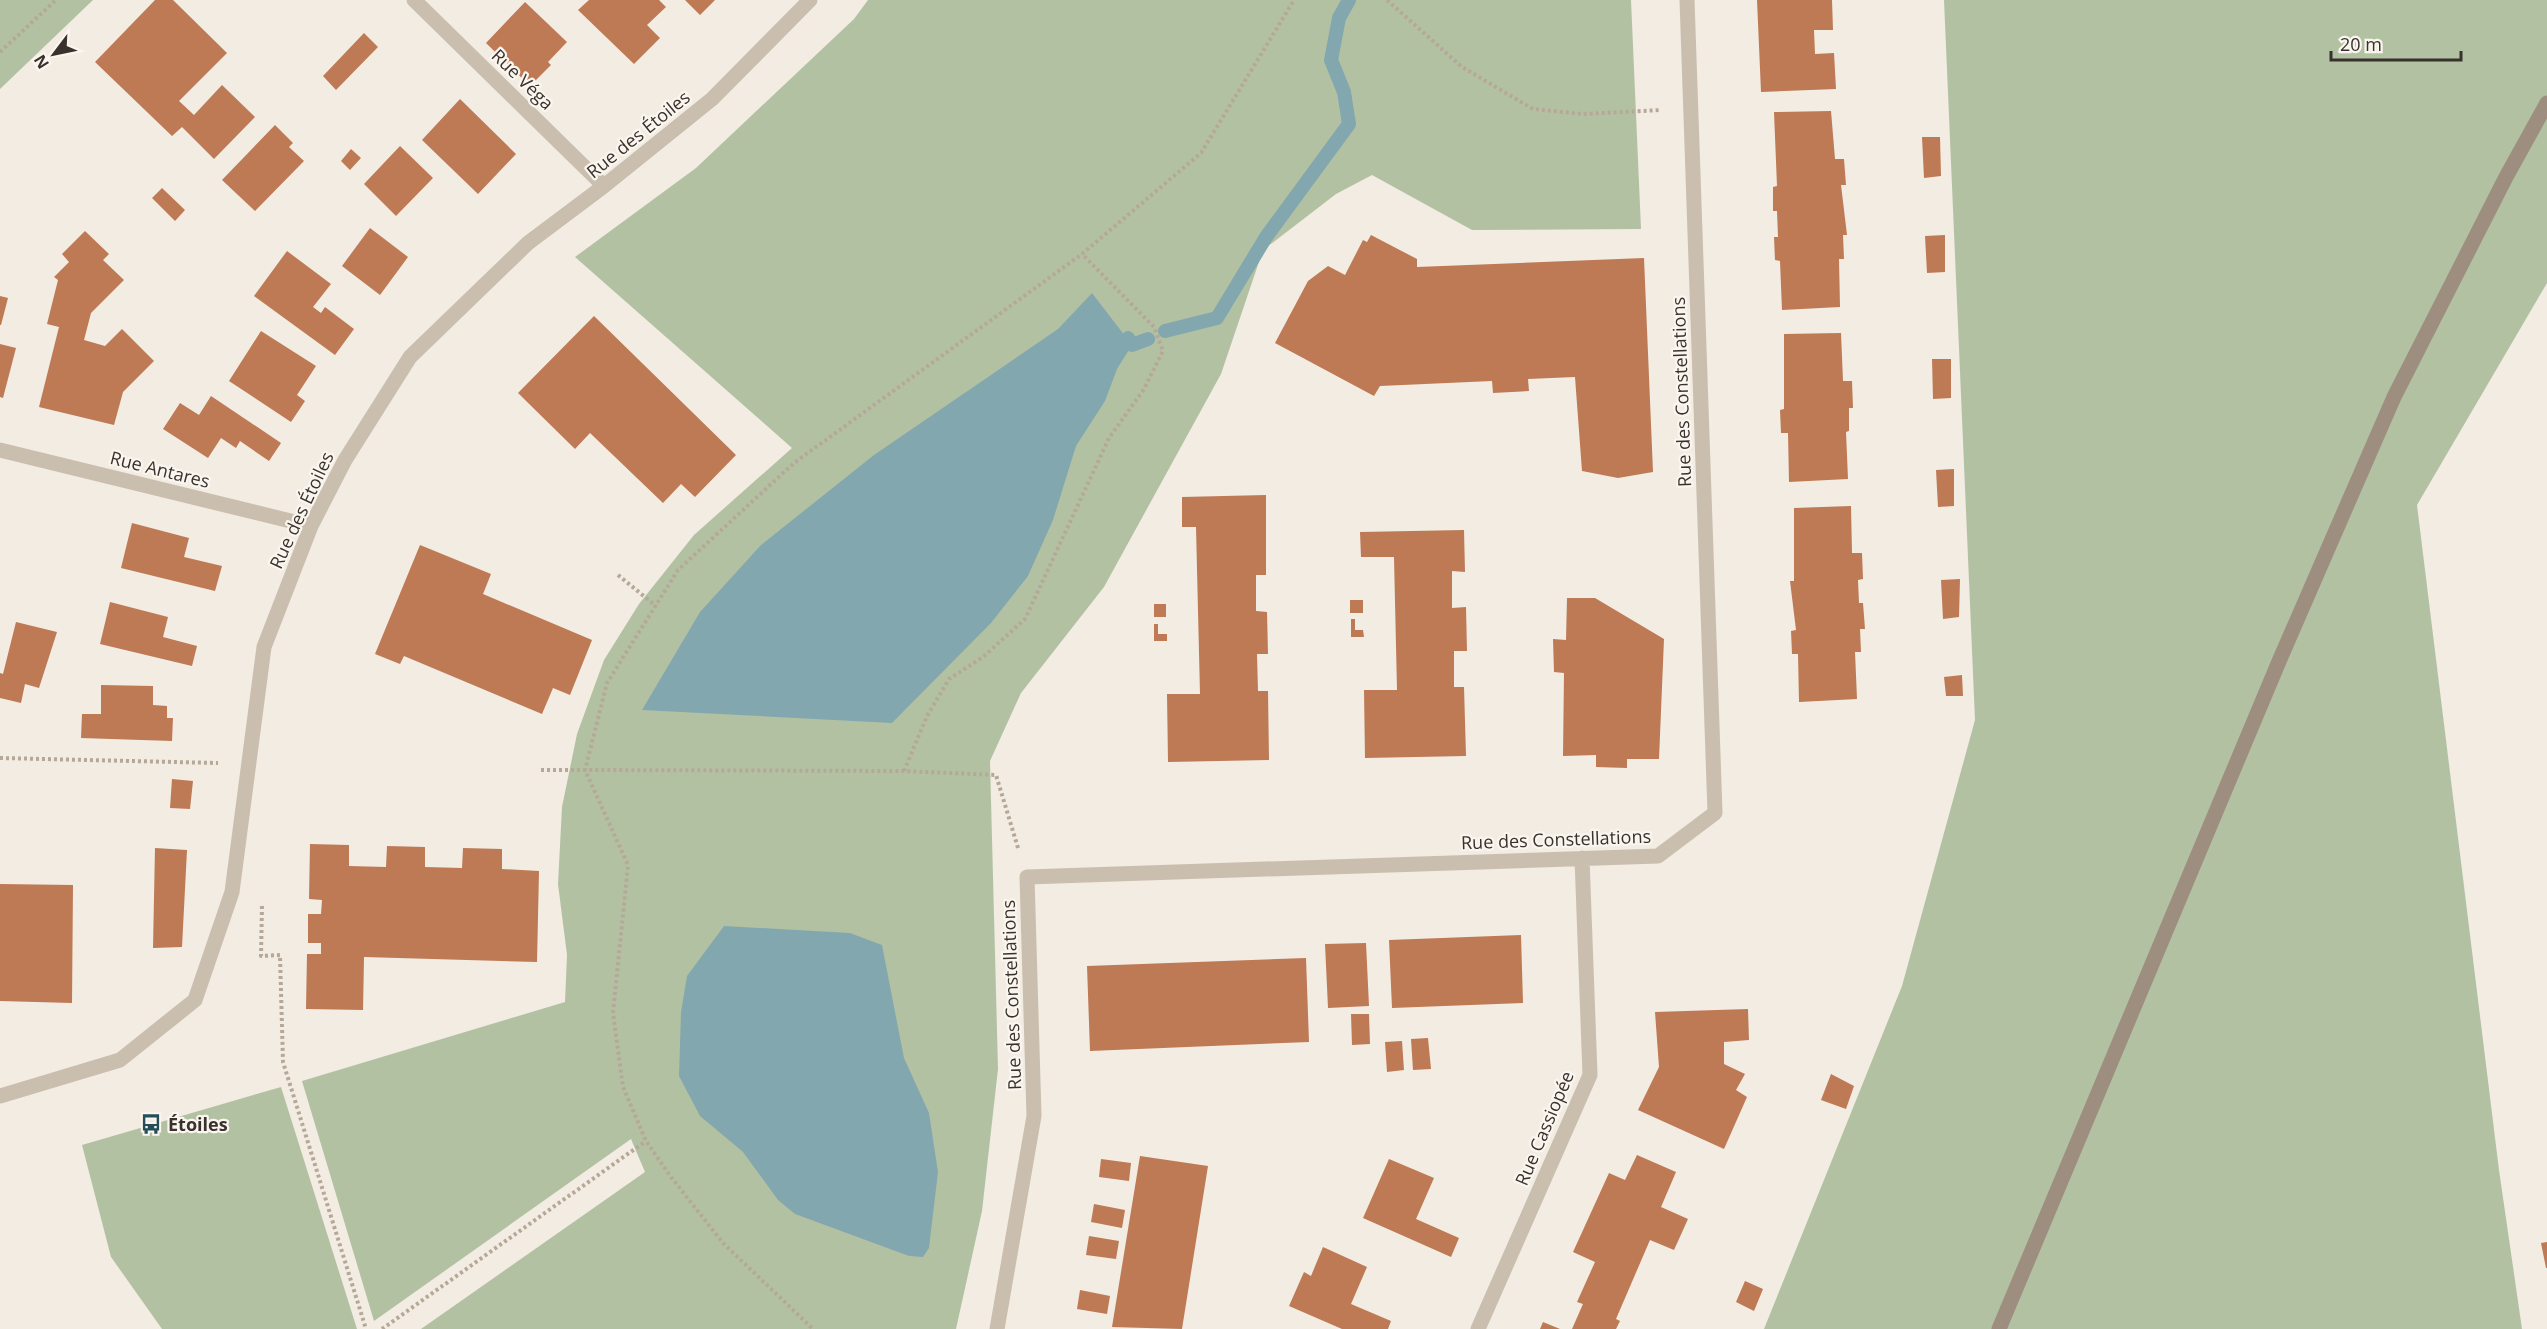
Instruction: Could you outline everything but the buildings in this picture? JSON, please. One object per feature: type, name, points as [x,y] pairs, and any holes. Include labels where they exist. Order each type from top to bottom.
[{"type":"main road","points":[[2000,1329],[2280,659],[2394,397],[2506,177],[2547,103]]},
{"type":"street","name":"Rue Véga","points":[[414,0],[604,186]]},
{"type":"street","name":"Rue des Étoiles","points":[[0,1096],[120,1060],[195,1000],[232,892],[264,646],[311,526],[345,460],[410,357],[528,243],[604,186],[712,99],[810,0]]},
{"type":"street","name":"Rue des Constellations","points":[[997,1329],[1034,1116],[1027,877],[1658,856],[1715,813],[1688,0]]},
{"type":"street","name":"Rue Antares","points":[[0,450],[311,526]]},
{"type":"street","name":"Rue Cassiopée","points":[[1478,1329],[1590,1076],[1582,858]]},
{"type":"path","points":[[0,51],[56,0]]},
{"type":"path","points":[[813,1329],[723,1243],[645,1141],[623,1087],[613,1013],[628,865],[585,770],[607,683],[678,570],[794,463],[1083,254],[1201,153],[1294,0]]},
{"type":"path","points":[[1387,0],[1462,67],[1533,109],[1582,114],[1691,108]]},
{"type":"path","points":[[904,771],[927,716],[949,679],[983,657],[1025,619],[1109,438],[1144,389],[1163,351],[1154,327],[1083,254]]},
{"type":"path","points":[[618,575],[656,606]]},
{"type":"path","points":[[0,758],[195,765],[248,762]]},
{"type":"path","points":[[541,770],[904,771],[996,775],[1027,877]]},
{"type":"path","points":[[262,900],[261,956],[279,955],[283,1062],[366,1329]]},
{"type":"path","points":[[381,1329],[645,1141]]},
{"type":"green space","points":[[0,0],[93,0],[0,89]]},
{"type":"green space","points":[[868,0],[1631,0],[1641,229],[1472,230],[1372,175],[1336,194],[1263,250],[1221,374],[1104,587],[1021,693],[990,761],[998,1069],[982,1211],[956,1329],[421,1329],[645,1172],[631,1139],[374,1321],[302,1081],[565,1002],[567,955],[558,884],[562,807],[577,734],[604,660],[639,604],[694,535],[792,448],[575,257],[696,168],[854,19]]},
{"type":"green space","points":[[1944,0],[2547,0],[2547,283],[2417,505],[2499,1170],[2522,1329],[1764,1329],[1902,986],[1975,720]]},
{"type":"green space","points":[[281,1087],[357,1329],[162,1329],[111,1257],[82,1145]]},
{"type":"water","points":[[1092,293],[1132,345],[1117,369],[1105,401],[1076,446],[1053,520],[1028,576],[991,623],[892,723],[642,710],[700,612],[761,545],[874,455],[1058,329]]},
{"type":"water","points":[[724,926],[850,933],[882,945],[904,1058],[929,1113],[938,1172],[929,1248],[923,1257],[909,1256],[795,1214],[778,1200],[743,1152],[700,1116],[679,1076],[681,1012],[687,976]]},
{"type":"waterway","points":[[1165,331],[1217,318],[1266,237],[1349,124],[1344,92],[1331,60],[1339,18],[1349,0]]},
{"type":"waterway","points":[[1128,338],[1132,345],[1148,339]]},
{"type":"place","name":"Étoiles","points":[[151,1124]]}]
